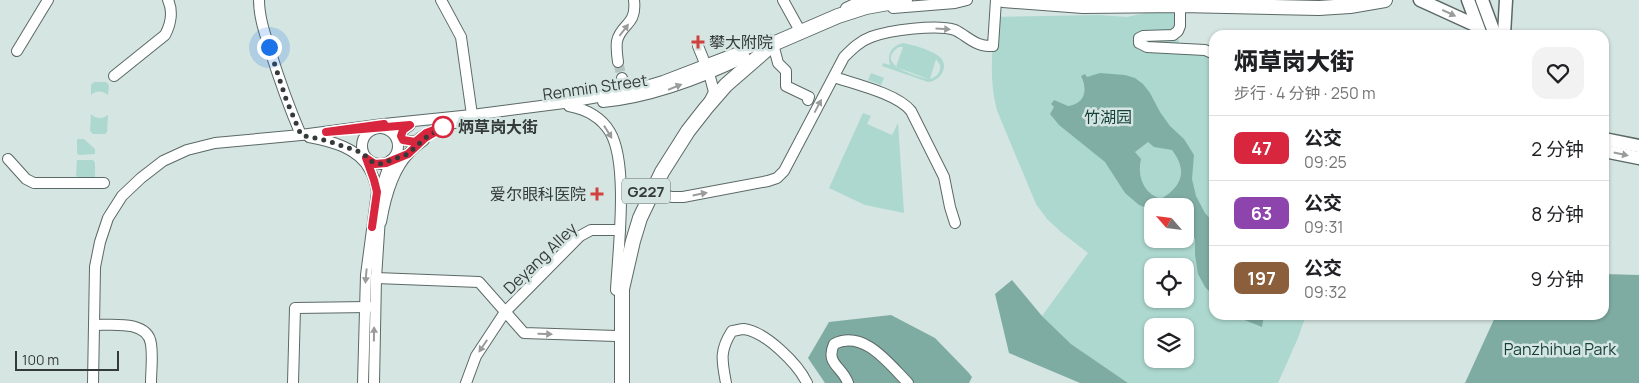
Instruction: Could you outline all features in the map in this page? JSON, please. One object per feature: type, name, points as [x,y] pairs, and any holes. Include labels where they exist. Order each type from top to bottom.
[{"type":"highway","name":"G227","points":[[616,383],[616,290],[620,264],[636,216],[656,170],[684,127],[736,69],[771,42],[800,28],[881,0]]},
{"type":"highway","name":"G227","points":[[622,383],[622,289],[633,241],[652,192],[674,151],[706,108],[771,42],[837,14],[896,0],[905,0]]},
{"type":"highway","points":[[1003,0],[1083,6],[1121,2]]},
{"type":"highway","points":[[1053,0],[1121,2],[1344,0]]},
{"type":"highway","points":[[1176,1],[1319,8],[1350,6],[1385,0]]},
{"type":"main road","points":[[1420,0],[1477,30]]},
{"type":"main road","points":[[1468,0],[1479,30]]},
{"type":"main road","points":[[1482,0],[1493,30]]},
{"type":"main road","points":[[1504,30],[1506,0]]},
{"type":"main road","points":[[1609,140],[1639,146]]},
{"type":"main road","points":[[1609,152],[1639,158]]},
{"type":"street","points":[[17,51],[48,0]]},
{"type":"street","points":[[114,76],[165,35],[171,12],[168,0]]},
{"type":"street","points":[[259,0],[264,30],[286,99],[301,135]]},
{"type":"street","points":[[441,0],[462,37],[472,117]]},
{"type":"street","points":[[618,62],[617,39],[633,17],[634,0]]},
{"type":"street","points":[[783,0],[800,28]]},
{"type":"street","name":"G227","points":[[837,14],[863,0]]},
{"type":"street","name":"G227","points":[[837,14],[956,3],[967,0]]},
{"type":"street","points":[[652,192],[666,196],[683,197],[776,178],[784,171],[844,57],[856,45],[872,37],[892,32],[946,28],[956,31],[980,45],[993,46],[996,0]]},
{"type":"street","points":[[1176,1],[1180,26],[1178,32],[1173,35],[1143,36],[1140,38],[1139,43],[1147,46],[1204,50],[1209,52]]},
{"type":"street","points":[[771,42],[778,63],[786,71],[786,86],[809,97],[808,100]]},
{"type":"street","name":"Renmin Street","points":[[472,117],[628,100],[665,90],[771,42]]},
{"type":"street","points":[[698,46],[708,69],[714,92],[706,108]]},
{"type":"street","name":"Renmin Street","points":[[472,117],[626,92],[708,69],[758,51]]},
{"type":"street","points":[[834,76],[891,97],[906,104],[912,111],[944,177],[955,223]]},
{"type":"street","points":[[622,78],[626,92]]},
{"type":"street","points":[[568,106],[595,116],[610,133],[615,144],[620,168],[620,230],[616,290]]},
{"type":"street","points":[[317,138],[384,124],[472,117]]},
{"type":"street","points":[[94,383],[95,267],[100,242],[108,218],[122,196],[163,161],[187,150],[215,144],[301,135],[327,136],[341,131],[472,117]]},
{"type":"street","points":[[410,125],[403,130],[401,136],[403,140],[415,142],[426,133],[472,117]]},
{"type":"street","points":[[376,229],[388,191],[397,171],[408,154],[425,138],[445,126]]},
{"type":"street","points":[[363,383],[370,307],[376,278],[376,229],[377,192],[362,143],[364,138],[377,128],[388,130],[396,138],[397,150],[387,170],[382,190],[376,229],[366,275],[370,307],[374,383]]},
{"type":"street","points":[[301,135],[342,141],[350,144],[355,144],[358,141],[359,138],[356,133],[341,131]]},
{"type":"street","points":[[327,136],[366,160]]},
{"type":"street","points":[[344,146],[360,158],[375,164],[408,154]]},
{"type":"street","points":[[8,159],[26,179],[34,183],[104,183]]},
{"type":"street","name":"Deyang Alley","points":[[376,278],[479,282],[505,312],[580,236],[591,230],[620,230]]},
{"type":"street","points":[[293,383],[295,308],[370,307]]},
{"type":"street","points":[[466,383],[476,356],[505,312],[524,333],[616,336]]},
{"type":"street","points":[[94,325],[134,326],[146,332],[151,342],[151,383]]},
{"type":"street","points":[[726,383],[722,359],[724,343],[732,331],[743,329],[757,334],[777,348],[804,376],[807,383]]},
{"type":"street","points":[[848,383],[847,379],[833,362],[830,352],[834,344],[842,340],[856,341],[868,346],[880,354],[908,383]]},
{"type":"green space","name":"竹湖园","points":[[1181,5],[1178,32],[1179,48],[1209,53],[1209,320],[1304,320],[1278,383],[1128,383],[1071,344],[1042,316],[1088,253],[1047,219],[1036,204],[998,113],[992,77],[994,17],[1099,15],[1127,17]]},
{"type":"green space","points":[[903,43],[929,51],[941,58],[944,67],[941,75],[928,82],[882,66],[883,63],[890,65],[889,57],[891,51],[895,46]],"holes":[[[899,47],[903,47],[896,66],[891,59],[892,53]],[[936,59],[940,65],[940,70],[937,76],[930,79]],[[899,68],[928,79],[907,72]]]},
{"type":"green space","points":[[871,73],[884,78],[881,85],[868,80]]},
{"type":"green space","points":[[94,82],[106,82],[109,85],[108,95],[95,92],[91,95],[91,85]]},
{"type":"green space","points":[[863,113],[871,116],[867,124],[892,135],[898,123],[904,213],[865,205],[829,188]]},
{"type":"green space","points":[[91,114],[99,118],[108,115],[107,132],[105,134],[93,134],[90,131]]},
{"type":"green space","points":[[77,139],[84,139],[95,149],[95,154],[79,155],[77,153]]},
{"type":"green space","points":[[77,160],[93,160],[95,163],[95,178],[79,178],[76,176]]},
{"type":"green space","name":"Panzhihua Park","points":[[1609,274],[1639,275],[1639,383],[1465,383],[1494,320],[1609,320]]},
{"type":"green space","points":[[1012,280],[1042,316],[1071,344],[1128,383],[1080,383],[1009,353],[995,294]]},
{"type":"green space","points":[[891,315],[935,338],[972,377],[969,383],[825,383],[808,358],[829,322]]},
{"type":"shaded area","points":[[1100,73],[1125,75],[1135,78],[1150,93],[1160,112],[1170,126],[1184,139],[1194,155],[1192,179],[1196,196],[1209,217],[1209,291],[1198,274],[1194,238],[1194,198],[1162,198],[1174,189],[1180,178],[1180,165],[1172,150],[1154,147],[1148,142],[1135,152],[1141,159],[1140,172],[1143,183],[1150,193],[1159,198],[1144,198],[1144,207],[1125,193],[1105,162],[1059,125],[1050,114],[1054,107],[1051,104],[1054,100],[1068,106],[1074,105],[1084,96],[1081,76],[1085,74],[1087,77]]},
{"type":"shaded area","points":[[1244,320],[1263,320],[1262,327]]},
{"type":"tunnel","points":[[618,62],[622,78]]},
{"type":"bus line","name":"47","points":[[372,227],[377,192],[366,158],[375,164],[386,163],[408,154],[425,138],[445,126],[426,133],[415,142],[403,140],[401,136],[403,130],[410,125],[326,132],[384,124]]},
{"type":"place","name":"攀大附院","points":[[698,42]]},
{"type":"place","name":"炳草岗大街","points":[[443,127]]},
{"type":"place","name":"爱尔眼科医院","points":[[597,194]]},
{"type":"route","points":[[269,47],[286,99],[301,135],[335,143],[363,153],[370,161],[380,164],[408,154],[425,138],[445,126],[443,127]]}]
